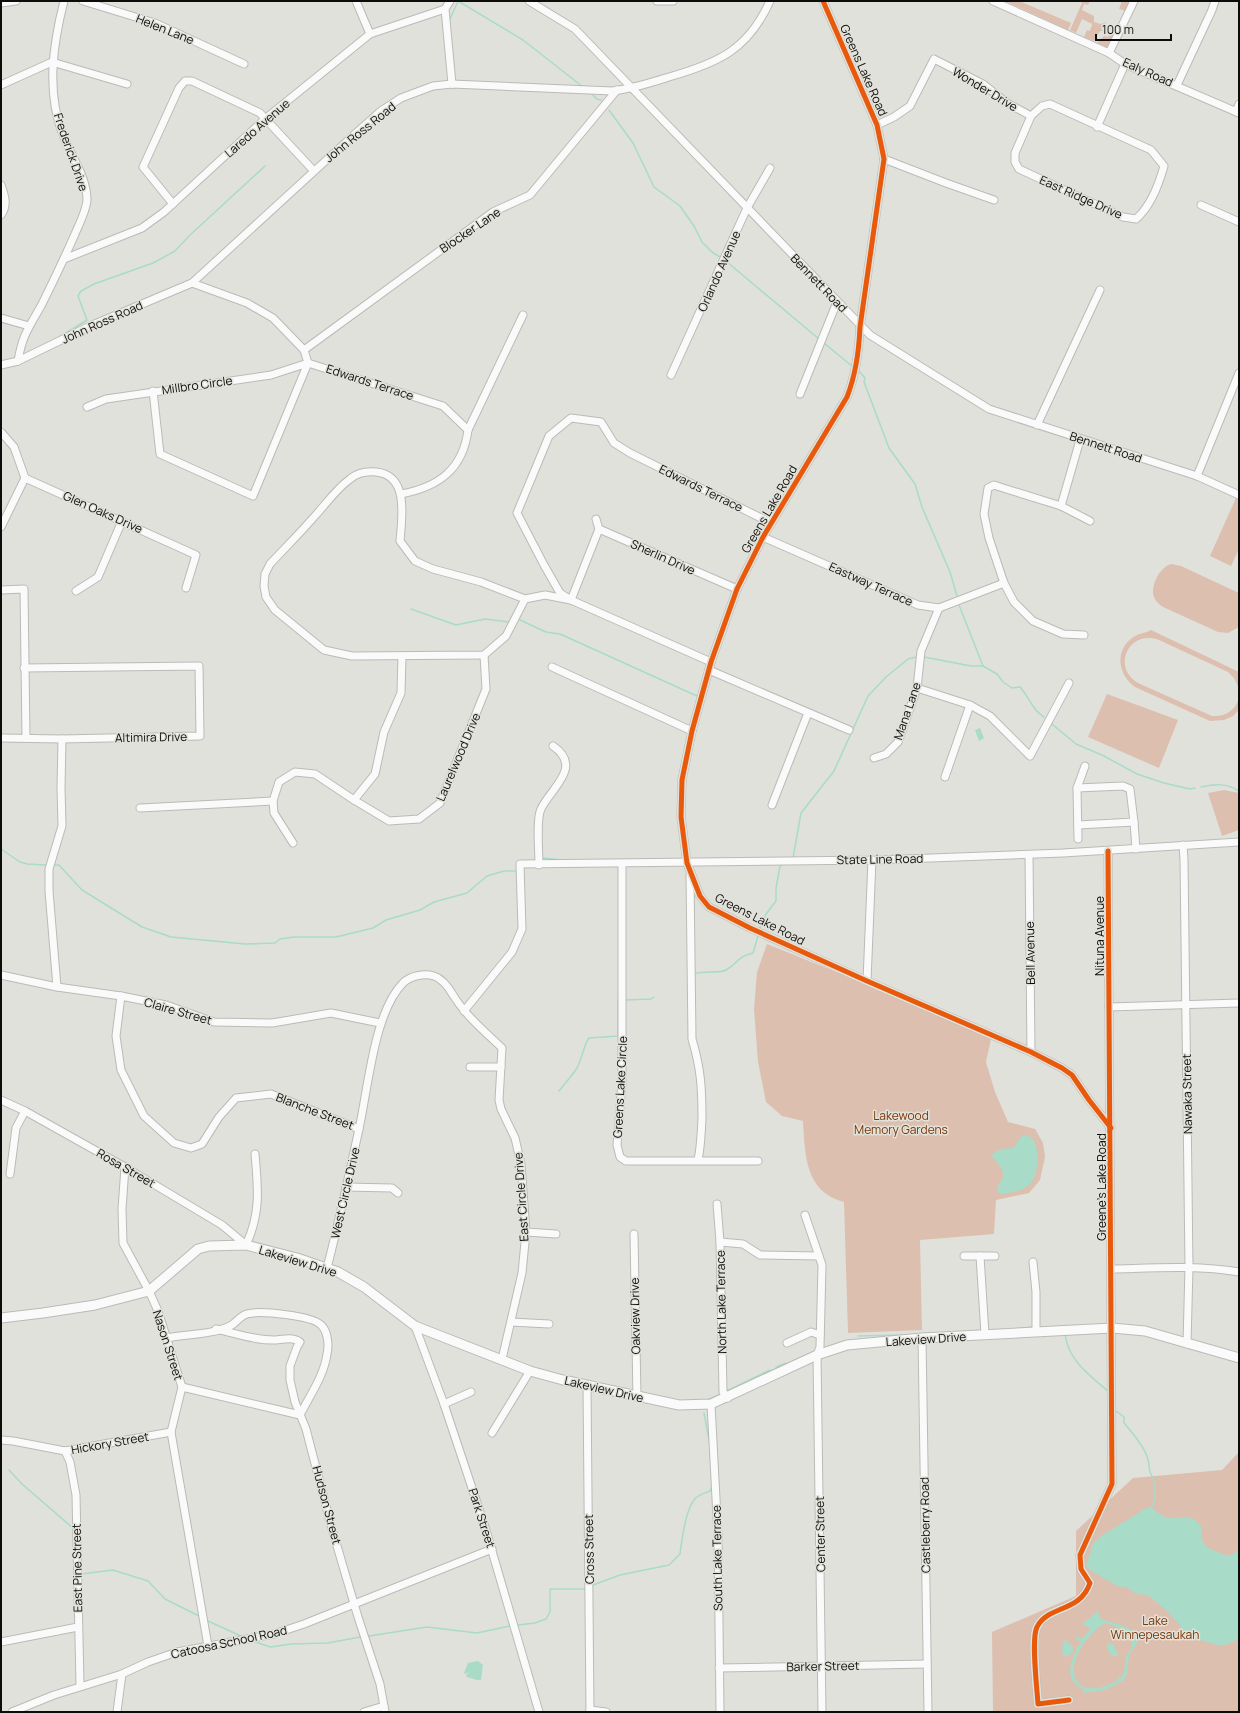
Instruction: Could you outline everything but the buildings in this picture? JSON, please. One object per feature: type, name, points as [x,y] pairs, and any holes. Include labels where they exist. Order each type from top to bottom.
[{"type":"main road","name":"Lakeview Drive","points":[[1,1318],[43,1313],[95,1304],[148,1291],[198,1249],[209,1246],[246,1245],[297,1258],[338,1272],[364,1287],[415,1326],[530,1371],[587,1386],[679,1405],[711,1404],[728,1398],[817,1355],[847,1345],[922,1338],[1112,1328],[1145,1331],[1239,1358]]},
{"type":"street","points":[[1,3],[16,1]]},
{"type":"street","name":"Frederick Drive","points":[[18,361],[24,335],[64,259],[86,209],[86,188],[63,134],[56,113],[52,62],[57,26],[64,1]]},
{"type":"street","name":"Helen Lane","points":[[83,1],[155,23],[244,64]]},
{"type":"street","points":[[356,1],[370,34]]},
{"type":"street","points":[[450,1],[445,8],[452,84]]},
{"type":"street","name":"Bennett Road","points":[[529,1],[575,29],[860,327],[889,348],[989,409],[1080,440],[1197,476],[1239,495]]},
{"type":"street","points":[[657,1],[673,1]]},
{"type":"street","name":"John Ross Road","points":[[1,365],[18,361],[90,326],[192,283],[313,170],[388,106],[401,98],[420,90],[452,84],[617,90],[632,89],[705,65],[734,50],[754,29],[764,15],[770,1]]},
{"type":"street","name":"Greens Lake Road","points":[[823,1],[877,125],[884,158],[860,327],[857,360],[855,372],[847,397],[771,523],[737,589],[711,662],[692,731],[682,780],[681,817],[687,863],[700,896],[709,907],[750,928],[867,981],[1030,1052],[1072,1075],[1111,1128]]},
{"type":"street","name":"Ealy Road","points":[[993,1],[1109,53],[1125,64],[1238,112]]},
{"type":"street","points":[[1109,53],[1134,1]]},
{"type":"street","points":[[1177,85],[1215,1]]},
{"type":"street","name":"Laredo Avenue","points":[[64,259],[142,228],[173,204],[265,119],[370,34],[445,8]]},
{"type":"street","name":"Wonder Drive","points":[[877,125],[894,117],[910,106],[934,59],[983,84],[1007,103],[1031,116]]},
{"type":"street","points":[[1,85],[52,62],[127,84]]},
{"type":"street","points":[[1097,126],[1125,64]]},
{"type":"street","points":[[173,204],[143,167],[179,88],[185,81],[192,81],[260,112],[313,170]]},
{"type":"street","name":"Blocker Lane","points":[[304,350],[493,212],[530,195],[617,90]]},
{"type":"street","name":"East Ridge Drive","points":[[1050,104],[1097,126],[1151,150],[1164,166],[1162,175],[1144,213],[1136,219],[1123,217],[1019,169],[1015,162],[1015,153],[1031,116],[1042,106],[1050,104]]},
{"type":"street","points":[[1238,112],[1239,104]]},
{"type":"street","points":[[884,158],[946,184],[994,200]]},
{"type":"street","name":"Orlando Avenue","points":[[671,375],[747,208],[770,168]]},
{"type":"street","points":[[1,185],[5,198],[4,210],[1,215]]},
{"type":"street","points":[[1200,205],[1239,222]]},
{"type":"street","points":[[152,391],[160,454],[253,496],[308,363],[304,350],[273,318],[263,311],[248,303],[192,283]]},
{"type":"street","points":[[1037,425],[1100,290]]},
{"type":"street","points":[[800,394],[837,302]]},
{"type":"street","points":[[401,494],[417,491],[435,483],[446,475],[459,462],[464,450],[468,430],[523,315]]},
{"type":"street","points":[[1,318],[29,326]]},
{"type":"street","name":"Edwards Terrace","points":[[308,363],[443,406],[468,430]]},
{"type":"street","name":"Millbro Circle","points":[[87,407],[106,399],[152,391],[271,375],[308,363]]},
{"type":"street","points":[[1197,476],[1239,373]]},
{"type":"street","name":"Edwards Terrace","points":[[571,600],[560,593],[517,513],[549,436],[571,418],[601,422],[614,443],[630,453],[771,523]]},
{"type":"street","points":[[1,432],[14,447],[26,478],[1,527]]},
{"type":"street","points":[[1061,506],[1080,440]]},
{"type":"street","points":[[525,600],[506,636],[484,655],[352,656],[324,650],[275,610],[266,597],[264,586],[265,574],[270,564],[340,487],[350,478],[358,474],[368,472],[385,474],[393,479],[401,494],[402,518],[400,541],[415,561],[433,569],[481,582],[525,600],[545,596],[571,600],[711,662]]},
{"type":"street","name":"Glen Oaks Drive","points":[[26,478],[196,555],[186,588]]},
{"type":"street","points":[[1084,635],[1063,634],[1033,621],[1014,602],[1004,583],[989,538],[984,514],[988,488],[994,485],[1061,506],[1090,521]]},
{"type":"street","points":[[571,600],[600,529],[596,519]]},
{"type":"street","points":[[76,591],[98,577],[122,521]]},
{"type":"street","name":"Sherlin Drive","points":[[600,529],[737,589]]},
{"type":"street","name":"Eastway Terrace","points":[[763,537],[918,605],[939,608],[1004,583]]},
{"type":"street","points":[[1,590],[24,589],[26,738]]},
{"type":"street","name":"Mana Lane","points":[[874,758],[886,754],[898,742],[918,688],[921,651],[939,608]]},
{"type":"street","name":"Laurelwood Drive","points":[[273,801],[279,782],[295,772],[315,774],[354,800],[389,820],[419,819],[440,803],[486,689],[484,655]]},
{"type":"street","points":[[354,800],[375,774],[384,732],[401,693],[402,656]]},
{"type":"street","name":"Altimira Drive","points":[[1,738],[62,739],[200,736],[199,666],[24,668]]},
{"type":"street","points":[[552,667],[692,731]]},
{"type":"street","points":[[709,670],[849,730]]},
{"type":"street","points":[[918,688],[970,705],[990,716],[1030,756],[1069,683]]},
{"type":"street","points":[[945,777],[970,705]]},
{"type":"street","points":[[772,805],[808,713]]},
{"type":"street","points":[[57,987],[49,891],[49,869],[62,826],[62,739]]},
{"type":"street","points":[[539,861],[541,809],[562,778],[565,764],[561,752],[553,746]]},
{"type":"street","points":[[1078,839],[1077,788],[1085,766]]},
{"type":"street","points":[[1077,788],[1122,786],[1130,789],[1136,848]]},
{"type":"street","points":[[140,808],[273,801],[274,813],[293,842]]},
{"type":"street","points":[[1078,825],[1134,822]]},
{"type":"street","name":"State Line Road","points":[[464,1011],[512,952],[522,929],[520,864],[539,861],[622,864],[872,860],[1029,855],[1239,842]]},
{"type":"street","name":"Nawaka Street","points":[[1183,845],[1189,1267],[1187,1344]]},
{"type":"street","name":"Nituna Avenue","points":[[1108,851],[1109,1022]]},
{"type":"street","name":"Bell Avenue","points":[[1029,855],[1030,1052]]},
{"type":"street","points":[[867,981],[872,860]]},
{"type":"street","name":"Greens Lake Circle","points":[[622,864],[622,1083],[617,1145],[620,1157],[626,1162],[688,1162],[698,1160],[758,1161]]},
{"type":"street","points":[[690,871],[692,1039],[699,1062],[702,1085],[701,1147],[698,1160]]},
{"type":"street","name":"Claire Street","points":[[1,975],[57,987],[121,996],[166,1006],[214,1022],[272,1023],[331,1014],[380,1023]]},
{"type":"street","name":"East Circle Drive","points":[[380,1023],[398,989],[409,978],[418,976],[435,976],[446,984],[464,1011],[502,1048],[499,1100],[501,1108],[516,1138],[521,1164],[526,1232],[522,1273],[502,1359]]},
{"type":"street","name":"Blanche Street","points":[[121,996],[116,1036],[121,1070],[144,1116],[174,1143],[191,1148],[202,1144],[219,1118],[236,1098],[271,1094],[359,1129]]},
{"type":"street","points":[[1109,1007],[1239,1003]]},
{"type":"street","name":"Greene's Lake Road","points":[[1069,1700],[1038,1704],[1035,1640],[1037,1627],[1044,1617],[1078,1601],[1087,1592],[1090,1583],[1081,1569],[1080,1555],[1112,1484],[1112,1269],[1109,1022]]},
{"type":"street","name":"West Circle Drive","points":[[327,1268],[359,1129],[380,1023]]},
{"type":"street","points":[[470,1067],[501,1068]]},
{"type":"street","name":"Rosa Street","points":[[1,1100],[25,1111],[125,1167],[222,1225],[246,1245]]},
{"type":"street","points":[[10,1174],[16,1128],[25,1111]]},
{"type":"street","points":[[246,1245],[252,1233],[258,1207],[255,1154]]},
{"type":"street","name":"Nason Street","points":[[125,1167],[122,1209],[123,1243],[148,1291],[167,1338],[182,1387],[171,1432],[208,1646]]},
{"type":"street","points":[[346,1187],[392,1188],[398,1193]]},
{"type":"street","name":"North Lake Terrace","points":[[717,1204],[720,1242],[723,1392],[728,1398]]},
{"type":"street","name":"Center Street","points":[[805,1215],[822,1265],[820,1347],[817,1355],[822,1712]]},
{"type":"street","points":[[526,1232],[556,1234]]},
{"type":"street","name":"Oakview Drive","points":[[634,1234],[637,1397]]},
{"type":"street","points":[[720,1242],[743,1244],[760,1255],[819,1256]]},
{"type":"street","points":[[964,1256],[995,1256]]},
{"type":"street","points":[[980,1256],[985,1334]]},
{"type":"street","points":[[1033,1262],[1036,1292],[1036,1331]]},
{"type":"street","points":[[1112,1269],[1189,1267],[1218,1268],[1239,1272]]},
{"type":"street","points":[[167,1338],[230,1326],[246,1314],[264,1312],[314,1320],[322,1325],[328,1339],[324,1370],[300,1415],[182,1387]]},
{"type":"street","points":[[511,1322],[549,1324]]},
{"type":"street","name":"Park Street","points":[[415,1326],[444,1404],[492,1549],[539,1712]]},
{"type":"street","name":"Hudson Street","points":[[216,1329],[274,1340],[287,1338],[296,1339],[300,1342],[290,1366],[290,1380],[294,1402],[306,1429],[332,1528],[380,1684],[384,1709]]},
{"type":"street","points":[[787,1343],[811,1332],[820,1335]]},
{"type":"street","name":"Castleberry Road","points":[[922,1338],[928,1712]]},
{"type":"street","points":[[492,1433],[530,1371]]},
{"type":"street","name":"Cross Street","points":[[587,1386],[590,1711]]},
{"type":"street","points":[[444,1404],[471,1392]]},
{"type":"street","name":"South Lake Terrace","points":[[711,1404],[718,1536],[720,1712]]},
{"type":"street","name":"Hickory Street","points":[[1,1440],[65,1451],[171,1432]]},
{"type":"street","name":"East Pine Street","points":[[65,1451],[70,1462],[76,1495],[80,1686]]},
{"type":"street","name":"Catoosa School Road","points":[[12,1712],[80,1686],[122,1674],[148,1662],[177,1652],[274,1634],[304,1624],[492,1549]]},
{"type":"street","points":[[1,1642],[78,1627]]},
{"type":"street","name":"Barker Street","points":[[719,1668],[927,1664]]},
{"type":"street","points":[[117,1712],[122,1674]]},
{"type":"street","points":[[364,1712],[384,1709]]},
{"type":"street","points":[[590,1711],[606,1712]]},
{"type":"green space","points":[[1005,1],[1019,1],[1071,23],[1068,30]]},
{"type":"green space","points":[[1080,1],[1090,1],[1088,5],[1084,4],[1082,10],[1094,16],[1094,22],[1101,24],[1106,22],[1102,31],[1100,31],[1094,41],[1084,37],[1087,30],[1090,31],[1092,24],[1082,19],[1076,33],[1070,30],[1082,3]]},
{"type":"green space","points":[[1122,1],[1130,1],[1126,11],[1119,9]]},
{"type":"green space","points":[[1110,33],[1116,36],[1108,48],[1097,43],[1104,36],[1108,37]]},
{"type":"green space","points":[[1236,498],[1239,499],[1239,549],[1231,566],[1210,556]]},
{"type":"green space","points":[[1171,564],[1181,566],[1239,593],[1239,627],[1228,633],[1218,632],[1159,604],[1154,597],[1153,588],[1163,569]]},
{"type":"green space","points":[[1151,630],[1239,672],[1239,688],[1234,678],[1228,672],[1159,640],[1148,638],[1139,640],[1127,651],[1125,659],[1126,668],[1130,676],[1138,683],[1212,716],[1225,714],[1232,710],[1239,698],[1239,710],[1233,716],[1224,720],[1210,721],[1135,687],[1125,677],[1122,670],[1122,650],[1133,637]]},
{"type":"green space","points":[[1107,694],[1178,720],[1159,768],[1088,737]]},
{"type":"green space","points":[[1224,790],[1239,793],[1239,830],[1222,836],[1208,793]]},
{"type":"green space","name":"Lakewood Memory Gardens","points":[[767,944],[861,982],[991,1039],[986,1062],[995,1092],[1008,1122],[1035,1129],[1043,1143],[1045,1157],[1040,1180],[1029,1193],[996,1200],[994,1234],[920,1240],[922,1330],[848,1333],[844,1202],[831,1197],[821,1190],[814,1181],[807,1159],[803,1121],[782,1116],[766,1102],[758,1062],[754,1009],[757,972]]},
{"type":"green space","name":"Lake Winnepesaukah","points":[[1239,1452],[1239,1712],[993,1712],[992,1632],[1076,1596],[1076,1531],[1133,1478],[1222,1470]]},
{"type":"shaded area","points":[[980,728],[984,738],[979,741],[975,730]]},
{"type":"shaded area","points":[[1023,1135],[1031,1137],[1036,1147],[1038,1160],[1033,1180],[1030,1184],[1020,1190],[1000,1193],[997,1189],[1003,1173],[992,1156],[993,1153],[1001,1149],[1013,1148]]},
{"type":"shaded area","name":"Lake Winnepesaukah","points":[[1148,1507],[1165,1517],[1194,1519],[1202,1528],[1201,1535],[1204,1544],[1212,1550],[1227,1556],[1233,1554],[1239,1549],[1239,1639],[1225,1645],[1218,1645],[1199,1640],[1187,1634],[1168,1612],[1148,1595],[1136,1594],[1128,1588],[1117,1586],[1086,1566],[1093,1544],[1101,1536]]},
{"type":"shaded area","points":[[1098,1611],[1101,1619],[1124,1626],[1137,1636],[1138,1642],[1129,1655],[1127,1674],[1123,1681],[1105,1690],[1083,1693],[1085,1690],[1073,1681],[1070,1668],[1074,1655],[1081,1642],[1075,1639],[1076,1636],[1082,1639],[1090,1630],[1088,1626],[1082,1624]],"holes":[[[1107,1623],[1131,1634],[1132,1647],[1126,1656],[1124,1671],[1121,1678],[1118,1677],[1118,1680],[1103,1687],[1091,1688],[1082,1686],[1076,1680],[1074,1671],[1075,1660],[1081,1648],[1098,1628]]]},
{"type":"shaded area","points":[[1066,1640],[1073,1647],[1073,1651],[1069,1656],[1063,1656],[1062,1647],[1064,1644],[1062,1642]]},
{"type":"shaded area","points":[[1108,1643],[1114,1645],[1118,1654],[1117,1656],[1112,1656],[1107,1649]]},
{"type":"shaded area","points":[[478,1661],[483,1665],[481,1680],[467,1677],[466,1675],[470,1672],[464,1673],[468,1663]]},
{"type":"waterway","points":[[458,1],[523,40],[583,87]]},
{"type":"waterway","points":[[450,19],[458,1]]},
{"type":"waterway","points":[[591,93],[597,99],[601,100]]},
{"type":"waterway","points":[[609,110],[633,143],[654,187],[680,206],[694,226],[702,242],[712,252],[720,257]]},
{"type":"waterway","points":[[58,338],[87,320],[78,296],[81,291],[94,284],[153,263],[175,251],[189,236],[265,166]]},
{"type":"waterway","points":[[727,262],[819,339]]},
{"type":"waterway","points":[[824,343],[853,367]]},
{"type":"waterway","points":[[858,370],[865,378],[864,382],[889,448],[915,484],[922,507],[950,572],[957,596]]},
{"type":"waterway","points":[[959,605],[983,666],[997,674],[1003,682],[1012,688],[1020,687],[1034,708],[1044,717]]},
{"type":"waterway","points":[[411,609],[456,625],[485,619],[509,622]]},
{"type":"waterway","points":[[520,620],[546,632],[560,634],[697,696]]},
{"type":"waterway","points":[[793,858],[801,813],[834,771],[868,696],[886,677],[908,659],[916,657]]},
{"type":"waterway","points":[[924,657],[971,666],[983,666]]},
{"type":"waterway","points":[[1052,724],[1076,744],[1102,755],[1137,774],[1164,783],[1190,789],[1195,788]]},
{"type":"waterway","points":[[1201,787],[1221,785],[1234,788],[1239,791]]},
{"type":"waterway","points":[[1,849],[20,862],[46,865]]},
{"type":"waterway","points":[[543,858],[562,860]]},
{"type":"waterway","points":[[54,865],[59,865],[82,890],[142,927],[171,937],[245,944],[275,943],[280,939],[294,937],[336,937],[373,928],[386,920],[420,910],[434,902],[467,893],[487,876],[504,871],[516,871]]},
{"type":"waterway","points":[[760,928],[766,914],[776,901],[776,888],[780,866],[782,865]]},
{"type":"waterway","points":[[694,974],[726,970],[741,958],[753,953],[758,936]]},
{"type":"waterway","points":[[625,1000],[651,999],[654,997]]},
{"type":"waterway","points":[[559,1091],[577,1068],[589,1038],[618,1036],[618,1000]]},
{"type":"waterway","points":[[1014,1329],[1033,1327]]},
{"type":"waterway","points":[[1040,1327],[1061,1327]]},
{"type":"waterway","points":[[1065,1334],[1070,1352],[1080,1366],[1108,1391]]},
{"type":"waterway","points":[[858,1336],[902,1335]]},
{"type":"waterway","points":[[776,1367],[786,1363]]},
{"type":"waterway","points":[[727,1391],[770,1370]]},
{"type":"waterway","points":[[707,1400],[719,1395]]},
{"type":"waterway","points":[[1116,1411],[1124,1417],[1124,1423],[1141,1445],[1148,1459],[1155,1490],[1151,1508]]},
{"type":"waterway","points":[[704,1413],[710,1445]]},
{"type":"waterway","points":[[9,1470],[22,1484],[74,1529]]},
{"type":"waterway","points":[[593,1585],[620,1575],[669,1565],[680,1554],[684,1526],[691,1505],[701,1494],[710,1491],[712,1486]]},
{"type":"waterway","points":[[81,1574],[113,1570],[148,1581],[165,1599],[199,1616]]},
{"type":"waterway","points":[[518,1625],[535,1623],[546,1619],[550,1612],[550,1589],[586,1589]]},
{"type":"waterway","points":[[208,1621],[243,1637]]},
{"type":"waterway","points":[[369,1636],[427,1627],[477,1633],[510,1626]]},
{"type":"waterway","points":[[253,1641],[270,1647],[291,1644],[328,1643],[360,1637]]},
{"type":"cycle path","points":[[823,1],[877,125],[884,159],[860,327],[859,345],[853,380],[847,397],[763,537],[737,589],[711,662],[692,731],[682,780],[681,817],[687,863],[700,896],[709,907],[750,928],[867,981],[1031,1052],[1062,1068],[1072,1075],[1111,1128]]},
{"type":"cycle path","points":[[1069,1700],[1038,1704],[1034,1641],[1037,1627],[1042,1620],[1079,1599],[1085,1593],[1090,1583],[1081,1569],[1080,1555],[1112,1484],[1108,851]]}]
